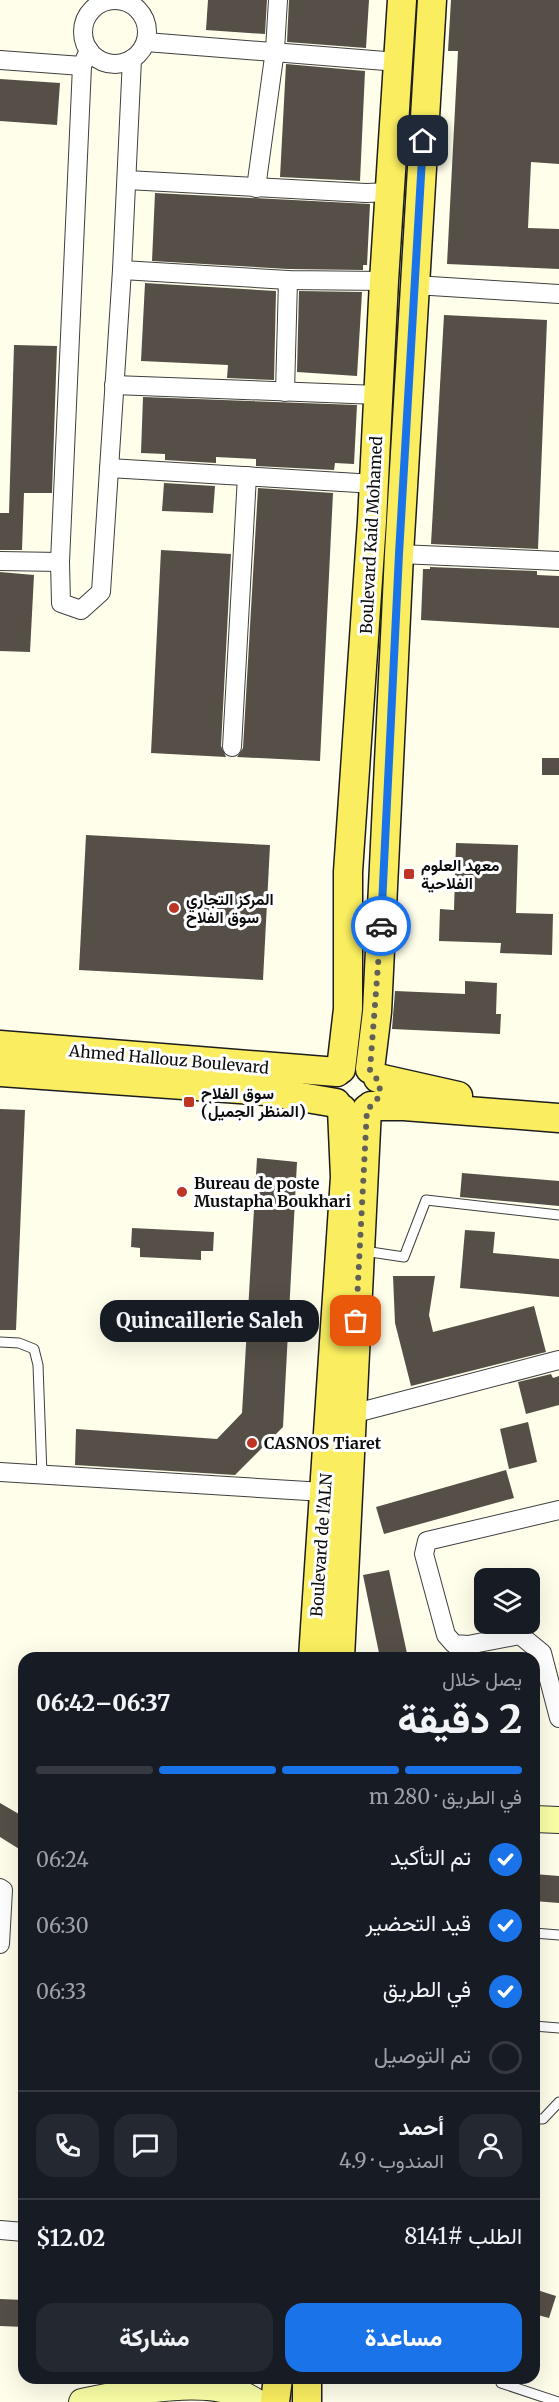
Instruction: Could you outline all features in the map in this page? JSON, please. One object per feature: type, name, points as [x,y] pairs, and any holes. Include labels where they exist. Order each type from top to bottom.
[{"type":"main road","name":"Boulevard Kaid Mohamed","points":[[339,1071],[348,1009],[348,872],[375,484],[384,281],[392,192],[402,0]]},
{"type":"main road","name":"Boulevard Kaid Mohamed","points":[[374,1074],[399,554],[432,0]]},
{"type":"main road","name":"Ahmed Hallouz Boulevard","points":[[0,1045],[339,1071]]},
{"type":"main road","points":[[374,1074],[379,1097],[354,1107],[331,1090],[339,1071],[359,1064],[374,1074],[559,1118]]},
{"type":"main road","name":"Ahmed Hallouz Boulevard","points":[[0,1072],[266,1091],[354,1107],[404,1106],[559,1118]]},
{"type":"main road","points":[[366,1157],[380,1128],[404,1106]]},
{"type":"main road","name":"Boulevard de l'ALN","points":[[340,1652],[359,1251],[366,1157],[354,1107]]},
{"type":"main road","name":"Boulevard de l'ALN","points":[[313,1652],[345,1177],[354,1107]]},
{"type":"main road","points":[[275,2402],[277,2384]]},
{"type":"main road","points":[[307,2384],[307,2402]]},
{"type":"street","points":[[256,188],[275,50],[278,0]]},
{"type":"street","points":[[0,60],[85,58],[123,63],[132,60],[146,42],[147,8],[138,9],[122,1],[103,1],[89,14],[85,22],[85,58],[60,562],[61,603],[81,610],[101,592],[122,270],[132,60]]},
{"type":"street","points":[[146,42],[275,50],[398,62]]},
{"type":"street","points":[[127,180],[366,193],[392,192]]},
{"type":"street","points":[[122,270],[288,280],[384,281]]},
{"type":"street","points":[[285,392],[288,280]]},
{"type":"street","points":[[415,285],[559,294]]},
{"type":"street","points":[[114,385],[378,395]]},
{"type":"street","points":[[108,468],[375,484]]},
{"type":"street","points":[[232,747],[247,476]]},
{"type":"street","points":[[399,554],[559,561],[559,553]]},
{"type":"street","points":[[0,561],[60,562]]},
{"type":"street","points":[[352,1414],[559,1360]]},
{"type":"street","points":[[0,1472],[324,1492]]},
{"type":"street","points":[[559,1510],[427,1541],[424,1554],[446,1635],[454,1644],[468,1645],[520,1635],[542,1653],[559,1718]]},
{"type":"street","points":[[540,1819],[559,1820]]},
{"type":"street","points":[[0,1888],[3,1890],[0,1944]]},
{"type":"street","points":[[0,2230],[18,2232]]},
{"type":"street","points":[[82,2402],[154,2389],[199,2388],[242,2393],[256,2402]]},
{"type":"lane","points":[[359,1251],[404,1257],[426,1200],[559,1215]]},
{"type":"lane","points":[[0,1342],[19,1343],[33,1349],[38,1365],[42,1475]]},
{"type":"lane","points":[[540,1933],[559,1935]]},
{"type":"lane","points":[[540,2026],[559,2028]]},
{"type":"lane","points":[[540,2119],[543,2119],[559,2102]]},
{"type":"lane","points":[[504,2384],[558,2402]]},
{"type":"building","points":[[208,0],[267,0],[265,34],[206,30]]},
{"type":"building","points":[[289,0],[369,0],[366,48],[287,42]]},
{"type":"building","points":[[451,0],[559,0],[559,164],[531,162],[528,228],[559,229],[559,269],[447,264],[458,51],[448,51]]},
{"type":"building","points":[[286,64],[365,71],[360,181],[280,177]]},
{"type":"building","points":[[0,79],[60,83],[57,125],[0,121]]},
{"type":"building","points":[[155,193],[370,204],[367,265],[363,265],[363,270],[288,269],[152,261]]},
{"type":"building","points":[[145,283],[276,291],[274,380],[227,378],[228,365],[141,361]]},
{"type":"building","points":[[299,291],[362,292],[357,376],[297,372]]},
{"type":"building","points":[[444,315],[547,320],[538,549],[431,544]]},
{"type":"building","points":[[14,345],[57,346],[52,493],[24,493],[22,550],[0,550],[0,513],[9,513]]},
{"type":"building","points":[[143,397],[357,405],[354,464],[335,463],[334,470],[256,466],[256,459],[216,457],[216,463],[165,460],[165,454],[141,453]]},
{"type":"building","points":[[164,483],[215,486],[213,513],[162,511]]},
{"type":"building","points":[[258,488],[333,493],[320,761],[237,757],[243,748]]},
{"type":"building","points":[[161,550],[231,554],[221,746],[226,757],[151,753]]},
{"type":"building","points":[[430,567],[537,571],[537,575],[559,576],[559,628],[421,620],[423,569],[430,569]]},
{"type":"building","points":[[0,572],[34,575],[30,652],[0,651]]},
{"type":"building","points":[[542,758],[559,758],[559,775],[542,775]]},
{"type":"building","name":"المركز التجاري سوق الفلاح","points":[[86,835],[270,845],[263,980],[79,970]]},
{"type":"building","points":[[456,843],[518,845],[516,913],[553,914],[552,955],[500,953],[501,943],[439,941],[440,909],[454,910]]},
{"type":"building","points":[[465,981],[497,983],[496,1014],[501,1014],[500,1034],[392,1029],[395,991],[465,994]]},
{"type":"building","points":[[0,1109],[25,1110],[16,1330],[0,1330]]},
{"type":"building","points":[[257,1158],[297,1162],[283,1427],[235,1475],[75,1465],[76,1429],[217,1439],[242,1413]]},
{"type":"building","points":[[462,1173],[559,1181],[559,1206],[460,1197]]},
{"type":"building","points":[[132,1228],[214,1232],[213,1251],[201,1251],[201,1260],[140,1257],[140,1248],[131,1247]]},
{"type":"building","points":[[465,1230],[495,1232],[493,1253],[559,1259],[559,1297],[460,1288]]},
{"type":"building","points":[[393,1276],[435,1276],[429,1315],[433,1332],[534,1306],[546,1352],[411,1386],[395,1323]]},
{"type":"building","points":[[551,1374],[553,1378],[559,1376],[559,1405],[526,1414],[518,1382]]},
{"type":"building","points":[[528,1422],[537,1462],[509,1469],[500,1429]]},
{"type":"building","points":[[506,1470],[514,1498],[384,1534],[376,1507]]},
{"type":"building","points":[[389,1570],[407,1652],[379,1652],[363,1575]]},
{"type":"building","points":[[0,1803],[18,1814],[18,1848],[0,1837]]},
{"type":"building","points":[[540,1874],[559,1876],[559,1903],[540,1901]]},
{"type":"building","points":[[540,2291],[556,2296],[549,2318],[540,2316]]},
{"type":"building","points":[[0,2299],[18,2300],[18,2327],[0,2326]]},
{"type":"way so far","points":[[356,1321],[367,1109],[376,1102],[381,1090],[378,1078],[370,1070],[377,1012],[381,926]]},
{"type":"place","name":"معهد العلوم الفلاحية","points":[[409,874]]},
{"type":"place","name":"المركز التجاري سوق الفلاح","points":[[174,908]]},
{"type":"place","name":"سوق الفلاح (المنظر الجميل)","points":[[189,1102]]},
{"type":"place","name":"Bureau de poste Mustapha Boukhari","points":[[182,1192]]},
{"type":"place","name":"Quincaillerie Saleh","points":[[356,1321]]},
{"type":"place","name":"CASNOS Tiaret","points":[[252,1443]]},
{"type":"route","points":[[381,926],[399,554],[423,141]]}]
